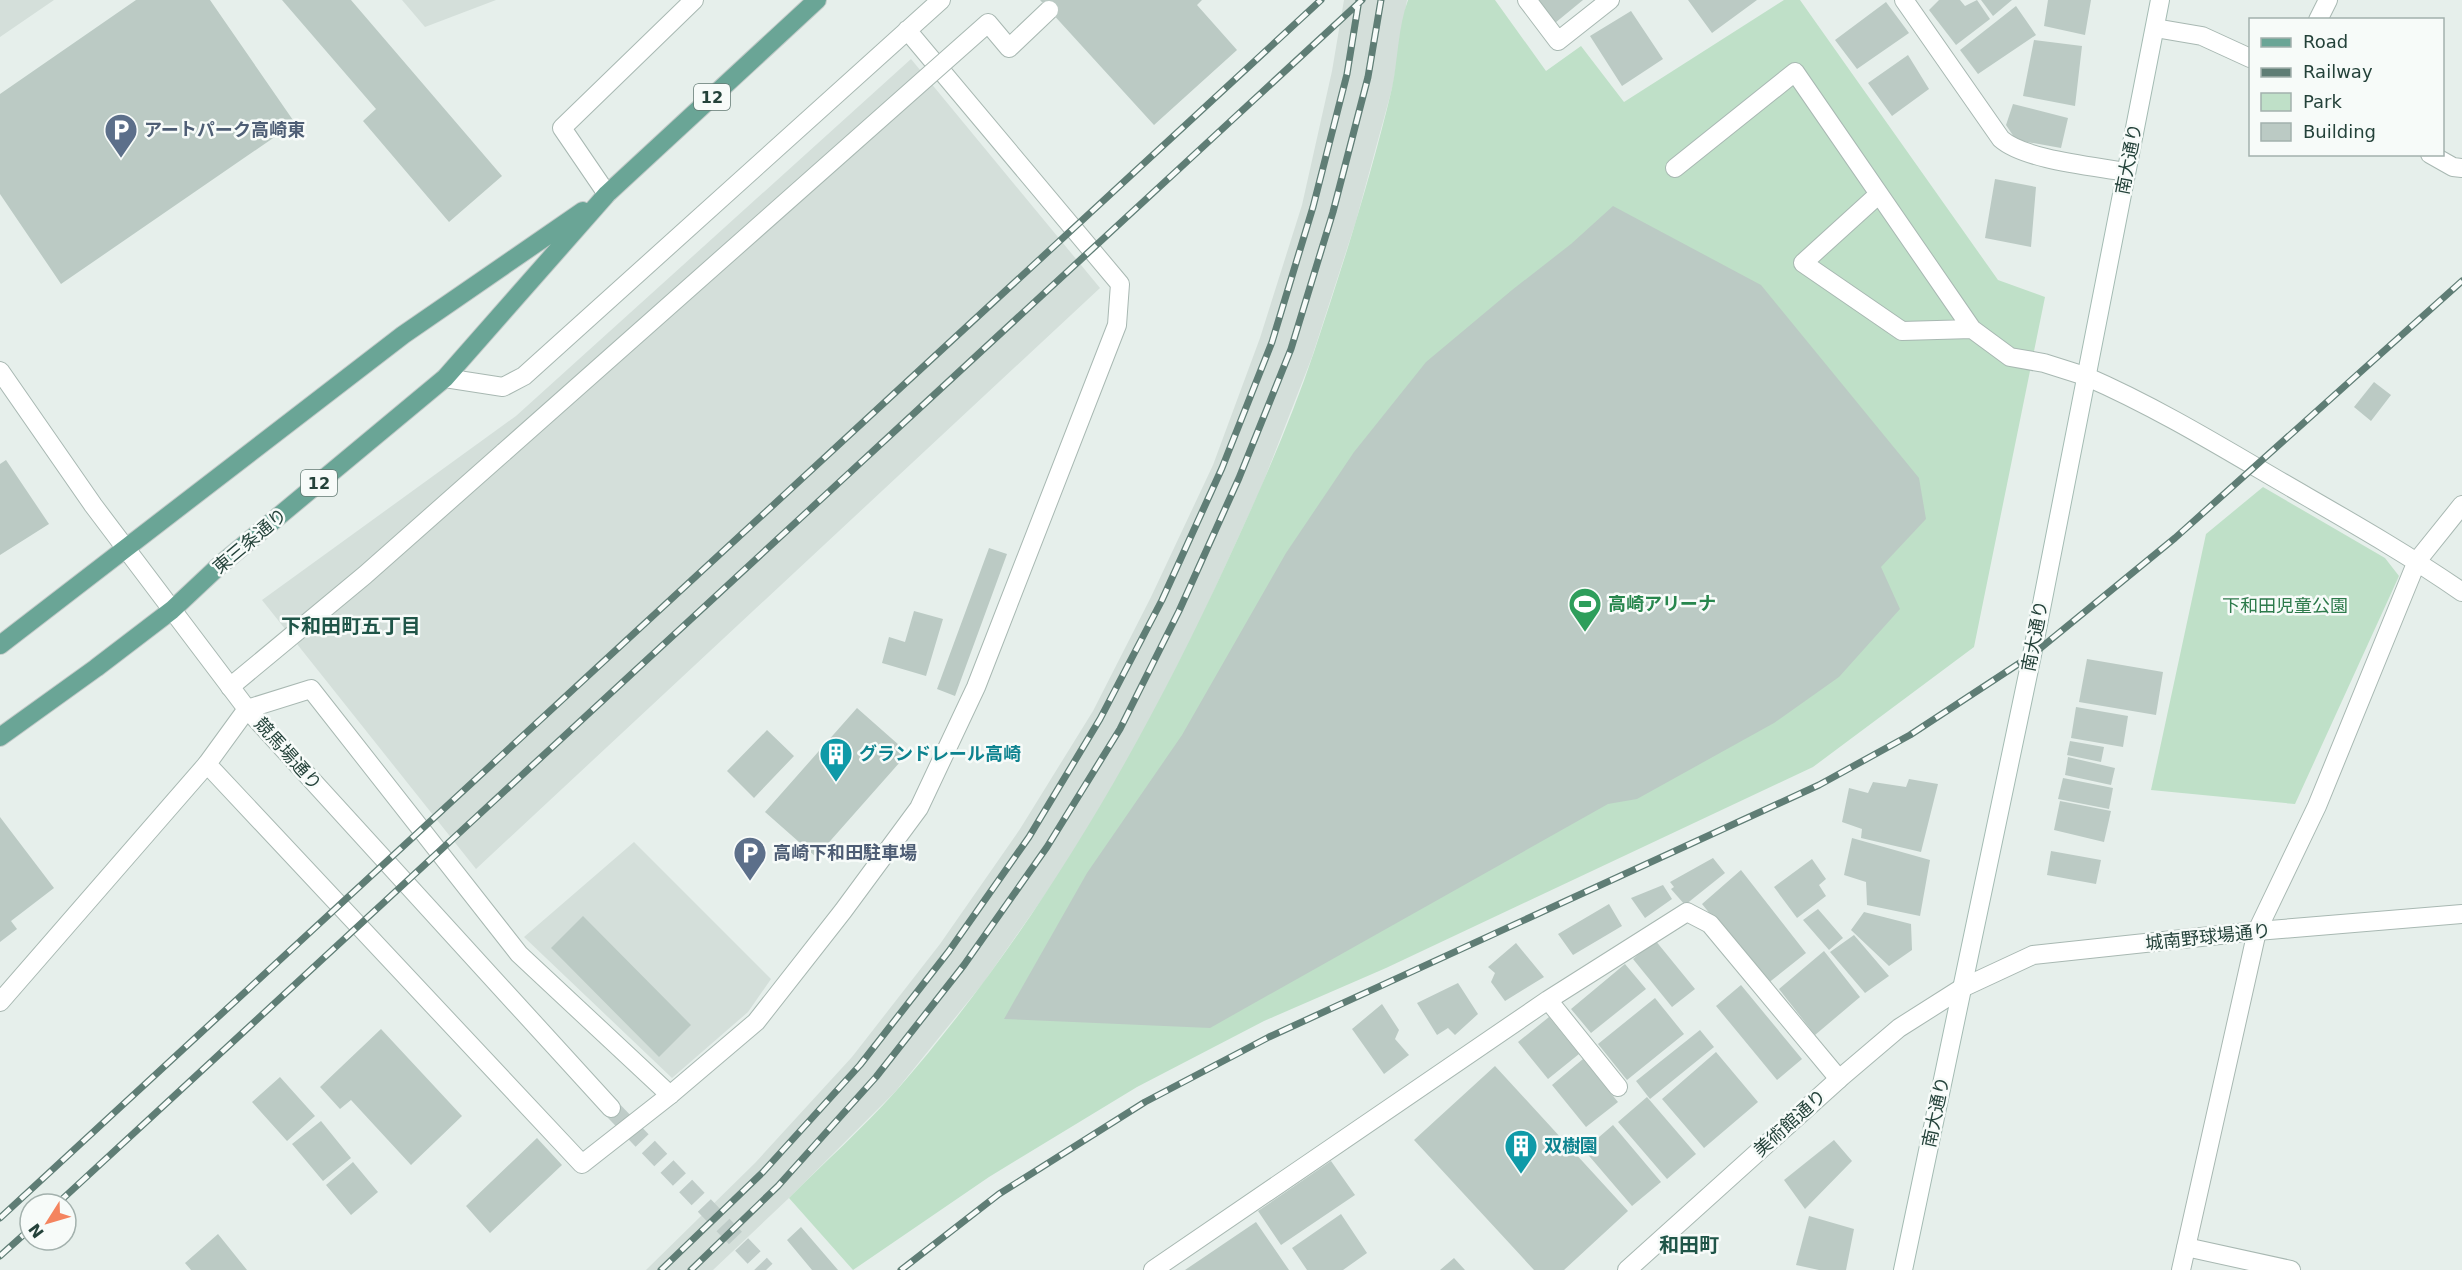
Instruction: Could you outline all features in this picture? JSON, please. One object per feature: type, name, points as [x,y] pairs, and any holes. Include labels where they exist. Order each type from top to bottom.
[{"type":"main road","name":"東三条通り","points":[[0,737],[172,610],[220,565],[445,378],[606,194],[817,0]]},
{"type":"main road","name":"東三条通り","points":[[0,645],[403,334],[606,194]]},
{"type":"street","points":[[606,194],[562,128],[693,0]]},
{"type":"street","points":[[445,378],[503,387],[524,376],[941,0]]},
{"type":"street","points":[[1527,0],[1558,41],[1610,0]]},
{"type":"street","points":[[1904,0],[2001,139],[2009,146],[2076,163],[2126,172]]},
{"type":"street","name":"南大通り","points":[[1903,1270],[2032,655],[2160,0]]},
{"type":"street","points":[[2319,18],[2328,0]]},
{"type":"street","points":[[230,687],[365,575],[988,23],[1008,48],[1049,9]]},
{"type":"street","points":[[2155,28],[2202,36],[2249,58]]},
{"type":"street","points":[[207,764],[582,1164],[670,1095],[756,1022],[843,911],[919,808],[976,687],[1118,325],[1120,284],[907,30]]},
{"type":"street","points":[[1675,168],[1795,72],[1972,329],[2010,357],[2044,363],[2085,376],[2138,400],[2417,561],[2462,592]]},
{"type":"street","points":[[2434,156],[2453,167],[2462,168]]},
{"type":"street","points":[[1879,194],[1803,263],[1902,331],[1972,329]]},
{"type":"street","name":"競馬場通り","points":[[0,371],[126,550],[247,709],[611,1108]]},
{"type":"street","points":[[2181,1270],[2257,931],[2317,806],[2417,561],[2462,505]]},
{"type":"street","points":[[0,1002],[219,751],[247,709],[311,689],[519,954],[670,1095]]},
{"type":"street","points":[[1157,1269],[1548,1000],[1687,912],[1710,924],[1839,1079]]},
{"type":"street","name":"城南野球場通り","points":[[1962,988],[2033,955],[2257,931],[2462,914]]},
{"type":"street","name":"美術館通り","points":[[1627,1270],[1899,1028],[1962,988]]},
{"type":"street","points":[[1548,1000],[1618,1087]]},
{"type":"street","points":[[2187,1247],[2292,1270]]},
{"type":"shaded area","points":[[0,0],[54,0],[0,37]]},
{"type":"shaded area","points":[[402,0],[496,0],[425,27]]},
{"type":"shaded area","points":[[1344,0],[1407,0],[1393,85],[1356,221],[1312,357],[1261,488],[1201,619],[1140,739],[1070,859],[984,982],[895,1092],[713,1270],[646,1270],[755,1163],[852,1057],[940,944],[1020,829],[1093,711],[1151,597],[1213,465],[1260,338],[1302,205],[1332,71]]},
{"type":"shaded area","points":[[911,59],[1100,288],[476,869],[262,600],[516,416]]},
{"type":"shaded area","points":[[634,842],[771,979],[748,1012],[672,1078],[524,937]]},
{"type":"green space","name":"高崎アリーナ","points":[[1408,0],[1495,0],[1546,71],[1581,46],[1624,102],[1784,0],[1800,0],[1998,280],[2045,297],[1974,647],[1813,767],[1386,968],[1264,1021],[1137,1087],[989,1177],[853,1270],[789,1198],[896,1091],[994,968],[1081,838],[1158,702],[1239,536],[1274,458],[1305,379],[1346,254],[1375,155],[1392,88],[1400,32]]},
{"type":"green space","name":"下和田児童公園","points":[[2263,487],[2385,558],[2399,576],[2295,804],[2151,790],[2206,534]]},
{"type":"building","name":"アートパーク高崎東","points":[[136,0],[210,0],[295,123],[61,284],[0,194],[0,94]]},
{"type":"building","points":[[282,0],[351,0],[502,176],[449,222],[363,121],[376,109]]},
{"type":"building","points":[[1040,0],[1202,0],[1197,5],[1237,50],[1154,125]]},
{"type":"building","points":[[1537,0],[1583,0],[1555,23]]},
{"type":"building","points":[[1688,0],[1757,0],[1712,33]]},
{"type":"building","points":[[1939,0],[1960,0],[1965,6],[1977,0],[1990,19],[1956,45],[1929,10]]},
{"type":"building","points":[[1981,0],[2012,0],[1993,16]]},
{"type":"building","points":[[2048,0],[2091,0],[2085,35],[2044,26]]},
{"type":"building","points":[[1886,2],[1909,33],[1857,69],[1835,40]]},
{"type":"building","points":[[2016,6],[2036,35],[1978,74],[1960,50]]},
{"type":"building","points":[[1631,11],[1663,59],[1622,86],[1590,36]]},
{"type":"building","points":[[2034,40],[2082,46],[2075,106],[2023,96]]},
{"type":"building","points":[[1908,55],[1929,89],[1892,116],[1868,83]]},
{"type":"building","points":[[2013,104],[2068,118],[2061,148],[2016,140],[2006,125]]},
{"type":"building","points":[[1995,179],[2036,187],[2031,247],[1985,238]]},
{"type":"building","points":[[1613,206],[1761,285],[1919,478],[1926,519],[1881,567],[1900,609],[1839,677],[1774,723],[1637,799],[1608,804],[1210,1028],[1004,1019],[1087,873],[1182,735],[1286,553],[1354,452],[1426,362],[1571,244]]},
{"type":"building","points":[[2374,382],[2391,395],[2371,421],[2354,407]]},
{"type":"building","points":[[6,460],[49,524],[0,555],[0,464]]},
{"type":"building","points":[[989,548],[1007,554],[955,696],[937,689]]},
{"type":"building","points":[[914,611],[943,619],[926,676],[882,663],[889,637],[905,642]]},
{"type":"building","points":[[2087,659],[2163,672],[2156,715],[2079,702]]},
{"type":"building","points":[[2076,707],[2128,716],[2123,747],[2071,738]]},
{"type":"building","name":"グランドレール高崎","points":[[857,708],[908,753],[816,857],[765,812]]},
{"type":"building","points":[[767,730],[794,756],[754,798],[727,771]]},
{"type":"building","points":[[2070,741],[2104,747],[2101,762],[2067,755]]},
{"type":"building","points":[[2068,757],[2115,768],[2111,785],[2065,775]]},
{"type":"building","points":[[2063,778],[2113,788],[2109,809],[2058,799]]},
{"type":"building","points":[[1909,779],[1938,784],[1921,852],[1861,838],[1862,829],[1842,822],[1849,788],[1868,793],[1873,782],[1906,787]]},
{"type":"building","points":[[2060,801],[2111,811],[2104,842],[2054,830]]},
{"type":"building","points":[[0,817],[54,888],[11,921],[17,929],[0,942]]},
{"type":"building","points":[[1852,838],[1930,860],[1920,916],[1867,905],[1866,882],[1844,875]]},
{"type":"building","points":[[2051,851],[2101,860],[2096,884],[2047,875]]},
{"type":"building","points":[[1713,858],[1725,873],[1685,905],[1671,889],[1674,887],[1670,882]]},
{"type":"building","points":[[1812,859],[1826,879],[1819,885],[1826,896],[1797,918],[1774,887]]},
{"type":"building","points":[[1741,870],[1806,953],[1767,984],[1702,904]]},
{"type":"building","points":[[1663,885],[1672,899],[1645,918],[1631,898]]},
{"type":"building","points":[[1609,904],[1622,926],[1573,955],[1558,934]]},
{"type":"building","points":[[1818,909],[1843,938],[1829,950],[1803,920]]},
{"type":"building","points":[[1864,912],[1911,924],[1912,950],[1889,966],[1851,930]]},
{"type":"building","points":[[583,916],[691,1025],[659,1057],[551,948]]},
{"type":"building","points":[[1854,935],[1889,976],[1865,993],[1830,952]]},
{"type":"building","points":[[1655,940],[1695,989],[1672,1007],[1633,959]]},
{"type":"building","points":[[1516,943],[1544,977],[1505,1001],[1491,982],[1495,973],[1488,967]]},
{"type":"building","points":[[1824,951],[1860,997],[1815,1035],[1779,989]]},
{"type":"building","points":[[1625,964],[1646,989],[1591,1033],[1571,1009]]},
{"type":"building","points":[[1458,983],[1478,1014],[1455,1035],[1448,1028],[1437,1035],[1417,1003]]},
{"type":"building","points":[[1741,985],[1802,1059],[1777,1080],[1716,1006]]},
{"type":"building","points":[[1655,998],[1684,1034],[1627,1080],[1598,1044]]},
{"type":"building","points":[[1382,1004],[1399,1030],[1395,1039],[1409,1055],[1384,1074],[1352,1029]]},
{"type":"building","points":[[1549,1017],[1579,1054],[1548,1079],[1518,1042]]},
{"type":"building","points":[[381,1029],[462,1116],[411,1165],[351,1100],[340,1109],[320,1087]]},
{"type":"building","points":[[1700,1030],[1714,1047],[1650,1099],[1636,1081]]},
{"type":"building","points":[[1716,1052],[1758,1102],[1704,1148],[1662,1099]]},
{"type":"building","points":[[1583,1059],[1618,1102],[1586,1127],[1552,1085]]},
{"type":"building","name":"双樹園","points":[[1495,1066],[1628,1211],[1564,1270],[1534,1270],[1414,1140]]},
{"type":"building","points":[[280,1077],[315,1116],[287,1141],[252,1102]]},
{"type":"building","points":[[1647,1097],[1696,1154],[1667,1179],[1618,1122]]},
{"type":"building","points":[[321,1121],[351,1158],[323,1181],[292,1144]]},
{"type":"building","points":[[1613,1125],[1661,1182],[1632,1206],[1584,1150]]},
{"type":"building","points":[[537,1138],[562,1165],[490,1233],[466,1206]]},
{"type":"building","points":[[1834,1140],[1852,1161],[1805,1209],[1784,1180]]},
{"type":"building","points":[[1331,1161],[1355,1195],[1281,1245],[1258,1211]]},
{"type":"building","points":[[353,1162],[378,1192],[351,1215],[326,1185]]},
{"type":"building","points":[[1341,1214],[1367,1253],[1343,1270],[1307,1270],[1292,1248]]},
{"type":"building","points":[[1809,1216],[1854,1229],[1846,1270],[1819,1270],[1796,1265]]},
{"type":"building","points":[[1256,1222],[1289,1270],[1185,1270]]},
{"type":"building","points":[[801,1227],[838,1270],[812,1270],[787,1240]]},
{"type":"building","points":[[218,1234],[247,1270],[191,1270],[185,1263]]},
{"type":"building","points":[[1454,1258],[1465,1270],[1440,1270]]},
{"type":"tunnel","points":[[611,1108],[766,1270]]},
{"type":"railway","points":[[0,1218],[1321,0]]},
{"type":"railway","points":[[661,1270],[763,1172],[860,1065],[949,951],[1029,837],[1100,719],[1162,600],[1222,468],[1272,342],[1313,207],[1347,74],[1359,0]]},
{"type":"railway","points":[[70,1192],[1362,0]]},
{"type":"railway","points":[[691,1270],[778,1186],[876,1077],[964,965],[1047,847],[1120,729],[1179,611],[1239,478],[1291,349],[1333,212],[1368,77],[1381,0]]},
{"type":"railway","points":[[901,1270],[999,1194],[1145,1102],[1269,1037],[1819,785],[1910,735],[2032,655],[2175,538],[2462,281]]},
{"type":"railway","points":[[0,1256],[18,1240]]},
{"type":"place","name":"アートパーク高崎東","points":[[121,159]]},
{"type":"place","name":"高崎アリーナ","points":[[1585,633]]},
{"type":"place","name":"グランドレール高崎","points":[[836,783]]},
{"type":"place","name":"高崎下和田駐車場","points":[[750,882]]},
{"type":"place","name":"双樹園","points":[[1521,1175]]},
{"type":"district","name":"下和田町五丁目","points":[[351,626]]},
{"type":"district","name":"和田町","points":[[1689,1245]]}]
